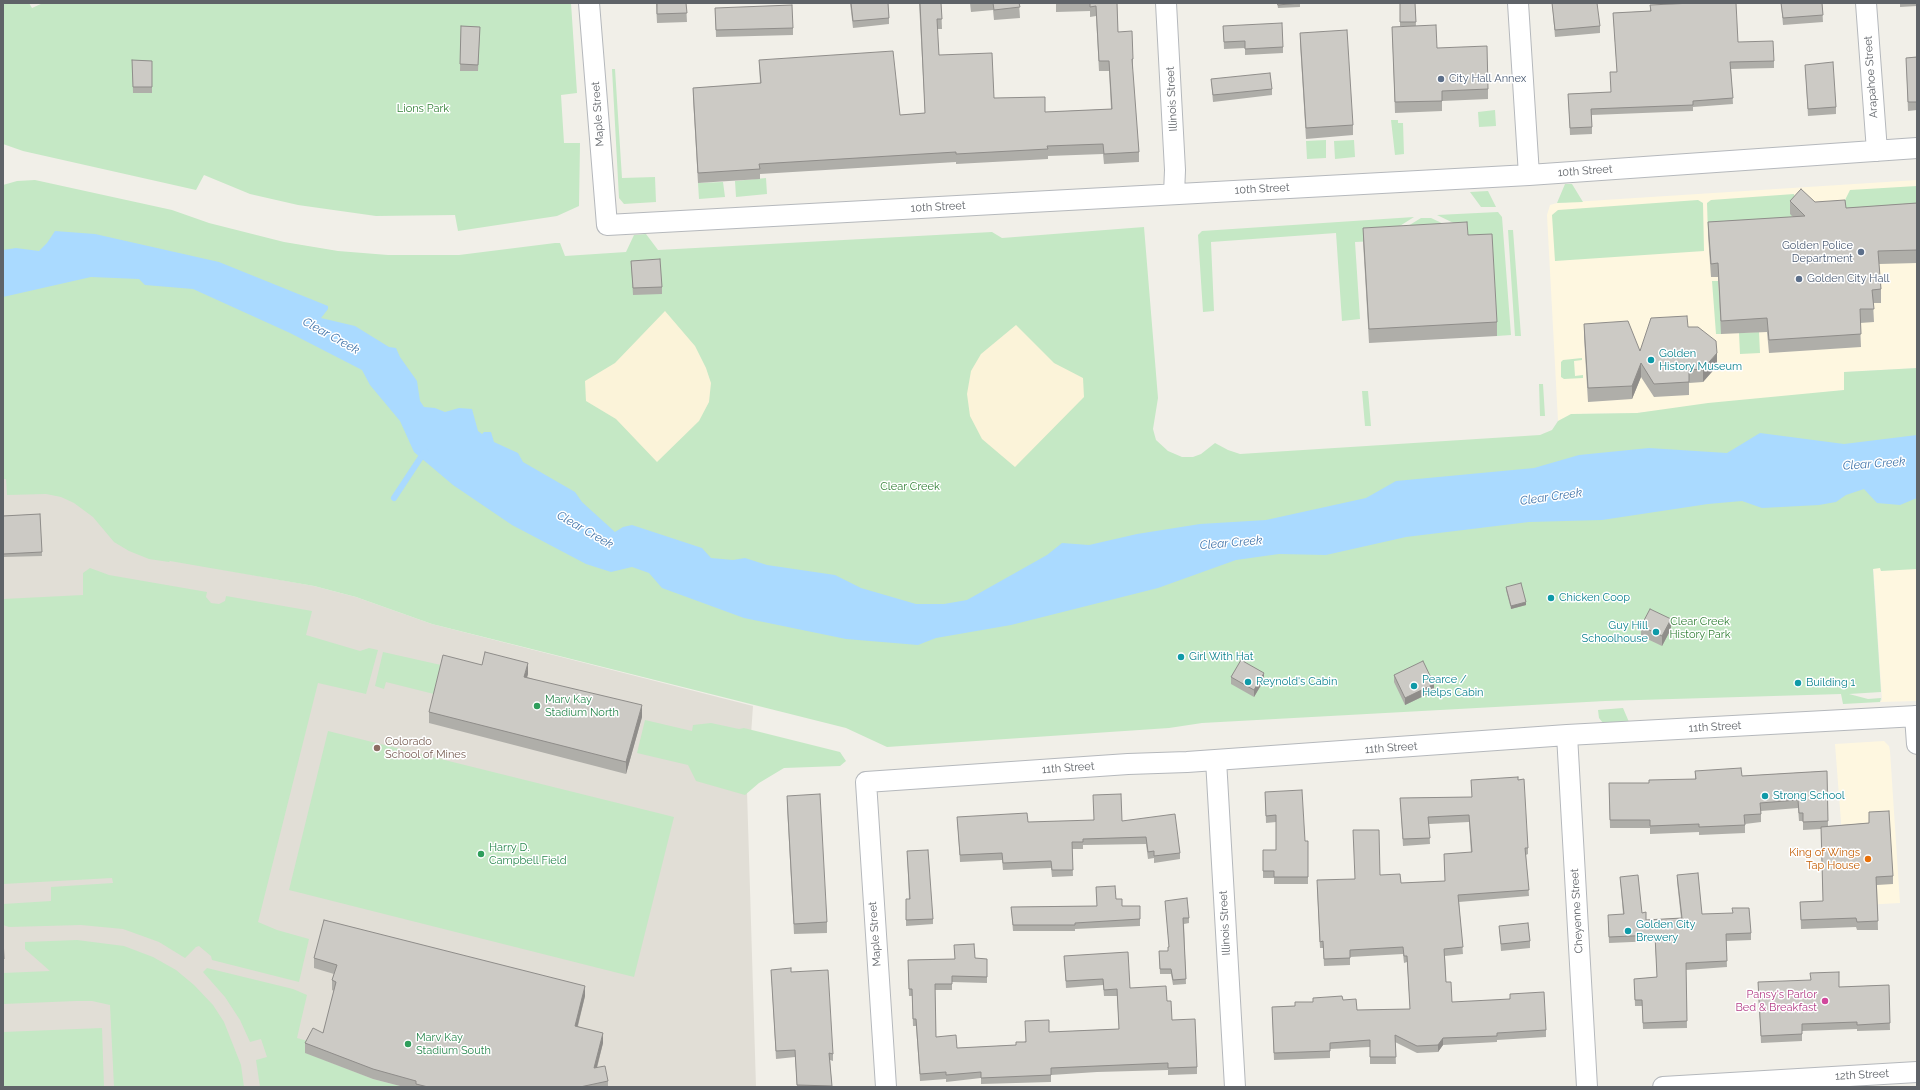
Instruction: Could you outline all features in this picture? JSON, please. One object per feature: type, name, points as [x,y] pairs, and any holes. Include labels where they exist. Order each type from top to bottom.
[{"type":"street","name":"Maple Street","points":[[589,3],[607,225]]},
{"type":"street","name":"Illinois Street","points":[[1166,3],[1175,170],[1174,194]]},
{"type":"street","points":[[1518,3],[1529,175]]},
{"type":"street","name":"Arapahoe Street","points":[[1866,3],[1877,151]]},
{"type":"street","name":"10th Street","points":[[607,225],[1529,175],[1917,148]]},
{"type":"street","points":[[1916,716],[1917,744]]},
{"type":"street","name":"11th Street","points":[[866,782],[1128,764],[1216,760],[1566,735],[1916,716]]},
{"type":"street","name":"Cheyenne Street","points":[[1566,735],[1587,1087]]},
{"type":"street","name":"Illinois Street","points":[[1216,760],[1235,1087]]},
{"type":"street","name":"Maple Street","points":[[866,782],[886,1087]]},
{"type":"street","name":"12th Street","points":[[1664,1087],[1917,1072]]},
{"type":"shaded area","points":[[1917,180],[1917,368],[1844,372],[1845,390],[1637,413],[1572,414],[1558,421],[1547,215],[1550,205],[1557,203]]},
{"type":"shaded area","name":"Colorado School of Mines","points":[[3,459],[170,560],[314,586],[356,597],[432,624],[753,706],[747,791],[756,1087],[3,1087]]},
{"type":"shaded area","points":[[1917,554],[1917,701],[1880,702],[1882,700],[1873,563]]},
{"type":"shaded area","points":[[1884,741],[1889,746],[1890,751],[1900,903],[1845,906],[1846,887],[1835,744]]},
{"type":"green space","name":"Lions Park","points":[[3,3],[29,3],[32,8],[43,3],[571,3],[577,93],[561,95],[564,143],[580,143],[579,206],[557,216],[458,231],[455,215],[376,216],[298,205],[250,194],[204,175],[196,190],[23,151],[3,144]]},
{"type":"green space","points":[[612,69],[615,69],[622,178],[655,177],[656,202],[624,204],[619,198]]},
{"type":"green space","points":[[1495,110],[1496,126],[1479,127],[1478,112]]},
{"type":"green space","points":[[1391,120],[1398,120],[1398,123],[1403,123],[1404,154],[1395,155]]},
{"type":"green space","points":[[1326,140],[1326,158],[1307,159],[1306,141]]},
{"type":"green space","points":[[1354,140],[1355,157],[1335,159],[1334,141]]},
{"type":"green space","points":[[766,178],[767,194],[736,197],[735,181]]},
{"type":"green space","name":"Clear Creek","points":[[35,180],[172,210],[209,223],[284,242],[338,251],[388,255],[459,255],[555,243],[560,243],[565,256],[626,252],[634,235],[646,234],[658,250],[992,232],[1002,238],[1144,227],[1158,398],[1153,429],[1156,440],[1168,451],[1182,457],[1193,457],[1201,454],[1215,443],[1240,454],[1540,435],[1552,430],[1558,421],[1571,414],[1637,413],[1708,403],[1844,390],[1844,372],[1917,368],[1917,569],[1881,571],[1880,568],[1873,569],[1881,692],[1849,694],[1868,699],[1881,698],[1880,702],[1843,704],[1841,694],[1605,701],[1202,723],[1169,728],[887,747],[846,728],[432,624],[356,597],[314,586],[170,561],[149,559],[129,551],[114,542],[93,517],[74,503],[61,497],[46,494],[7,495],[6,479],[3,479],[3,185],[17,181]]},
{"type":"green space","points":[[723,182],[725,197],[699,199],[698,183]]},
{"type":"green space","points":[[1565,184],[1572,184],[1583,202],[1557,203]]},
{"type":"green space","points":[[1917,186],[1917,216],[1846,221],[1844,202],[1850,190]]},
{"type":"green space","points":[[1488,191],[1496,207],[1481,207],[1470,192]]},
{"type":"green space","points":[[1794,194],[1797,206],[1792,216],[1793,230],[1708,235],[1707,203],[1711,200]]},
{"type":"green space","points":[[1698,200],[1703,203],[1704,251],[1555,261],[1552,215],[1558,210]]},
{"type":"green space","points":[[1498,212],[1502,217],[1511,335],[1497,336],[1492,247],[1385,240],[1421,218],[1431,218],[1467,235],[1468,230],[1437,215]]},
{"type":"green space","points":[[1414,217],[1376,241],[1355,242],[1360,319],[1342,321],[1336,233],[1211,242],[1214,311],[1203,312],[1198,235],[1202,231]]},
{"type":"green space","points":[[1508,230],[1513,230],[1521,336],[1515,336]]},
{"type":"green space","points":[[1712,281],[1718,281],[1722,334],[1716,334]]},
{"type":"green space","points":[[1759,332],[1760,353],[1740,354],[1739,333]]},
{"type":"green space","points":[[1582,358],[1582,360],[1574,361],[1575,376],[1583,375],[1583,378],[1564,379],[1561,377],[1561,362],[1563,360]]},
{"type":"green space","points":[[1539,384],[1543,384],[1545,416],[1540,416]]},
{"type":"green space","points":[[1362,391],[1368,391],[1371,426],[1365,426]]},
{"type":"green space","points":[[90,568],[109,575],[207,592],[206,597],[211,603],[219,604],[225,601],[226,596],[312,611],[306,635],[360,651],[369,648],[378,650],[366,694],[318,683],[258,922],[277,930],[309,939],[299,982],[212,960],[211,956],[199,946],[185,958],[159,942],[123,929],[81,925],[9,927],[3,925],[3,904],[51,901],[51,887],[113,883],[112,878],[3,884],[3,599],[83,595],[83,573]]},
{"type":"green space","points":[[383,652],[441,665],[434,694],[386,682],[384,689],[375,686]]},
{"type":"green space","points":[[1623,708],[1629,722],[1603,723],[1599,718],[1598,710]]},
{"type":"green space","points":[[645,720],[692,731],[693,725],[711,723],[739,729],[744,728],[840,752],[846,761],[840,766],[784,768],[759,783],[745,795],[696,781],[688,765],[637,753]]},
{"type":"green space","name":"Harry D. Campbell Field","points":[[328,731],[674,817],[634,977],[289,890]]},
{"type":"green space","points":[[77,940],[124,946],[153,957],[176,970],[194,985],[213,1005],[224,1022],[241,1065],[244,1087],[114,1087],[110,1005],[92,1001],[3,1004],[3,973],[50,971],[25,949],[25,942]]},
{"type":"green space","points":[[207,968],[293,989],[307,995],[297,1038],[311,1042],[306,1053],[373,1079],[404,1087],[260,1087],[256,1060],[267,1057],[261,1039],[250,1042],[240,1020],[225,997],[203,972]]},
{"type":"green space","points":[[102,1028],[104,1087],[3,1087],[3,1032]]},
{"type":"sand","points":[[665,311],[695,346],[706,368],[711,383],[709,402],[699,421],[657,462],[616,419],[586,401],[585,381],[615,363]]},
{"type":"sand","points":[[1016,325],[1054,363],[1083,378],[1084,397],[1015,467],[982,439],[970,416],[967,394],[971,371],[981,354]]},
{"type":"water","name":"Clear Creek","points":[[55,231],[95,234],[219,262],[328,306],[328,309],[321,318],[355,326],[389,347],[396,348],[400,357],[417,381],[420,401],[424,407],[435,408],[445,412],[459,408],[472,409],[478,431],[482,434],[484,432],[491,432],[494,442],[518,453],[523,462],[575,492],[582,502],[615,532],[623,527],[632,525],[702,548],[711,558],[733,560],[745,558],[767,565],[835,575],[861,588],[916,604],[944,604],[967,600],[1047,555],[1062,543],[1089,545],[1137,534],[1200,524],[1266,520],[1366,498],[1396,481],[1534,468],[1579,455],[1649,448],[1727,453],[1760,433],[1844,444],[1917,435],[1917,498],[1900,505],[1877,503],[1864,489],[1846,495],[1836,502],[1819,505],[1762,508],[1742,501],[1708,504],[1602,520],[1529,522],[1406,537],[1326,555],[1279,554],[1236,560],[1158,588],[1011,625],[936,638],[918,645],[846,639],[744,618],[662,588],[649,573],[632,567],[611,572],[586,564],[512,525],[453,485],[414,452],[400,421],[370,385],[362,370],[290,333],[193,289],[145,285],[139,279],[91,277],[3,297],[3,250],[16,248],[39,251],[47,243]]},
{"type":"building","points":[[657,3],[686,3],[687,13],[657,14]]},
{"type":"building","points":[[851,3],[888,3],[889,18],[853,21]]},
{"type":"building","points":[[920,3],[941,3],[942,19],[937,19],[939,55],[992,53],[994,98],[1045,97],[1045,112],[1112,109],[1109,61],[1099,61],[1096,6],[1090,7],[1090,3],[1117,3],[1118,32],[1132,31],[1132,59],[1139,152],[1104,154],[1103,144],[1047,146],[1048,149],[956,154],[956,152],[759,164],[760,169],[698,173],[693,88],[761,83],[759,60],[893,51],[900,115],[925,113]]},
{"type":"building","points":[[993,3],[1019,3],[1020,7],[994,10]]},
{"type":"building","points":[[1277,3],[1300,3],[1278,5]]},
{"type":"building","points":[[1400,3],[1415,3],[1416,22],[1400,22]]},
{"type":"building","points":[[1552,3],[1597,3],[1600,26],[1555,30]]},
{"type":"building","points":[[1736,3],[1738,42],[1773,41],[1774,61],[1730,62],[1733,98],[1693,101],[1693,105],[1591,109],[1592,127],[1570,128],[1568,94],[1611,92],[1610,72],[1617,72],[1613,13],[1651,11],[1650,5]]},
{"type":"building","points":[[1781,3],[1822,3],[1823,15],[1783,18]]},
{"type":"building","points":[[792,5],[793,28],[716,30],[715,8]]},
{"type":"building","points":[[1282,23],[1283,47],[1245,49],[1245,41],[1224,42],[1223,26]]},
{"type":"building","name":"City Hall Annex","points":[[1436,25],[1437,48],[1487,46],[1488,89],[1442,91],[1442,101],[1395,102],[1392,27]]},
{"type":"building","points":[[461,26],[480,27],[478,65],[460,64]]},
{"type":"building","points":[[1347,30],[1353,125],[1306,128],[1300,33]]},
{"type":"building","points":[[1917,57],[1917,102],[1908,102],[1906,58]]},
{"type":"building","points":[[132,60],[152,61],[152,87],[133,87]]},
{"type":"building","points":[[1833,62],[1836,107],[1808,109],[1805,65]]},
{"type":"building","points":[[1270,73],[1272,89],[1213,95],[1211,79]]},
{"type":"building","name":"Golden City Hall","points":[[1801,189],[1815,202],[1845,200],[1846,208],[1917,203],[1917,250],[1878,251],[1881,289],[1872,290],[1874,309],[1860,309],[1861,334],[1769,340],[1767,318],[1721,321],[1718,263],[1711,264],[1708,222],[1805,216],[1790,201]]},
{"type":"building","points":[[1467,222],[1468,235],[1492,234],[1497,322],[1369,329],[1363,228]]},
{"type":"building","points":[[660,259],[662,287],[633,288],[631,261]]},
{"type":"building","name":"Golden History Museum","points":[[1687,316],[1688,327],[1698,327],[1716,341],[1717,353],[1703,369],[1689,370],[1689,382],[1654,384],[1641,363],[1632,386],[1588,388],[1584,324],[1628,321],[1640,351],[1651,318]]},
{"type":"building","points":[[40,514],[42,552],[3,554],[3,516]]},
{"type":"building","points":[[1521,583],[1526,602],[1511,606],[1506,587]]},
{"type":"building","points":[[1650,609],[1671,619],[1662,636],[1641,626]]},
{"type":"building","points":[[485,652],[528,663],[524,677],[642,705],[626,762],[429,712],[443,655],[482,665]]},
{"type":"building","points":[[1241,660],[1264,673],[1254,690],[1231,677]]},
{"type":"building","name":"Pearce / Helps Cabin","points":[[1423,661],[1434,684],[1405,698],[1394,675]]},
{"type":"building","points":[[1741,768],[1742,776],[1827,771],[1828,821],[1803,822],[1803,813],[1799,813],[1798,800],[1760,803],[1761,814],[1744,815],[1745,825],[1699,827],[1699,824],[1650,826],[1650,820],[1610,820],[1609,783],[1649,783],[1649,780],[1696,779],[1695,771]]},
{"type":"building","points":[[1518,777],[1518,780],[1524,779],[1528,848],[1525,848],[1529,890],[1458,895],[1463,947],[1444,949],[1446,982],[1451,982],[1452,1002],[1510,999],[1510,994],[1544,992],[1546,1030],[1497,1033],[1497,1036],[1443,1038],[1438,1045],[1417,1046],[1395,1035],[1396,1057],[1370,1057],[1370,1040],[1330,1043],[1330,1051],[1274,1053],[1272,1007],[1295,1006],[1295,1002],[1313,1002],[1313,998],[1342,996],[1343,1000],[1356,999],[1357,1010],[1410,1009],[1407,956],[1404,956],[1403,947],[1350,950],[1350,958],[1324,959],[1323,941],[1320,942],[1317,880],[1355,879],[1353,830],[1379,830],[1380,875],[1400,874],[1401,883],[1445,881],[1444,854],[1472,852],[1469,815],[1428,817],[1430,838],[1403,839],[1400,798],[1472,797],[1471,780]]},
{"type":"building","points":[[1302,790],[1305,841],[1308,841],[1308,877],[1274,877],[1274,871],[1263,871],[1263,850],[1276,850],[1276,815],[1266,816],[1265,792]]},
{"type":"building","points":[[820,794],[827,922],[794,924],[787,796]]},
{"type":"building","points":[[1121,794],[1122,821],[1175,814],[1180,853],[1154,856],[1154,851],[1148,852],[1146,837],[1083,839],[1083,842],[1072,842],[1073,870],[1052,870],[1051,861],[1003,863],[1002,853],[960,855],[957,817],[1027,813],[1028,822],[1094,820],[1093,795]]},
{"type":"building","points":[[1889,811],[1893,876],[1876,877],[1878,921],[1857,922],[1856,918],[1801,920],[1800,902],[1823,901],[1821,827],[1869,823],[1869,812]]},
{"type":"building","points":[[928,850],[933,919],[906,920],[906,899],[910,899],[907,851]]},
{"type":"building","points":[[1698,873],[1702,914],[1733,913],[1732,908],[1749,908],[1751,933],[1726,934],[1727,961],[1686,963],[1687,1021],[1643,1023],[1642,1000],[1635,1000],[1634,979],[1657,977],[1655,935],[1609,937],[1608,915],[1624,914],[1620,877],[1638,875],[1642,913],[1646,912],[1646,920],[1682,918],[1677,875]]},
{"type":"building","points":[[1115,886],[1116,899],[1122,899],[1122,906],[1140,906],[1140,919],[1075,923],[1075,925],[1013,925],[1011,907],[1097,906],[1096,887]]},
{"type":"building","points":[[1187,898],[1189,918],[1183,918],[1186,979],[1173,980],[1171,969],[1160,969],[1159,951],[1168,951],[1169,947],[1165,901]]},
{"type":"building","points":[[324,920],[585,986],[575,1026],[603,1033],[594,1068],[605,1066],[608,1081],[580,1087],[428,1087],[416,1084],[416,1081],[373,1069],[305,1043],[313,1028],[323,1033],[336,982],[332,980],[337,965],[314,958]]},
{"type":"building","points":[[1528,923],[1530,941],[1501,944],[1499,926]]},
{"type":"building","points":[[3,938],[4,959],[3,960]]},
{"type":"building","points":[[974,944],[975,958],[987,959],[987,977],[952,976],[952,984],[935,984],[936,1037],[956,1035],[957,1048],[1016,1045],[1016,1042],[1026,1042],[1025,1021],[1049,1020],[1049,1032],[1119,1029],[1117,989],[1104,990],[1103,979],[1066,981],[1064,956],[1128,952],[1130,988],[1166,986],[1167,1001],[1171,1001],[1172,1020],[1195,1019],[1197,1067],[1168,1068],[1168,1063],[1051,1068],[1051,1075],[981,1078],[981,1072],[946,1075],[946,1072],[920,1074],[916,1019],[913,1019],[912,989],[909,989],[908,960],[955,959],[954,945]]},
{"type":"building","points":[[791,968],[791,972],[828,970],[833,1054],[829,1053],[832,1086],[797,1085],[795,1050],[776,1051],[771,970]]},
{"type":"building","points":[[1839,972],[1839,987],[1889,985],[1890,1023],[1857,1025],[1857,1022],[1802,1024],[1802,1034],[1761,1036],[1758,982],[1811,980],[1810,973]]},
{"type":"waterway","points":[[394,498],[425,451]]},
{"type":"place","name":"City Hall Annex","points":[[1441,79]]},
{"type":"place","name":"Golden Police Department","points":[[1861,252]]},
{"type":"place","name":"Golden City Hall","points":[[1799,279]]},
{"type":"place","name":"Golden History Museum","points":[[1651,360]]},
{"type":"place","name":"Chicken Coop","points":[[1551,598]]},
{"type":"place","name":"Guy Hill Schoolhouse","points":[[1656,632]]},
{"type":"place","name":"Girl With Hat","points":[[1181,657]]},
{"type":"place","name":"Reynold's Cabin","points":[[1248,682]]},
{"type":"place","name":"Building 1","points":[[1798,683]]},
{"type":"place","name":"Pearce / Helps Cabin","points":[[1414,686]]},
{"type":"place","name":"Marv Kay Stadium North","points":[[537,706]]},
{"type":"place","name":"Colorado School of Mines","points":[[377,748]]},
{"type":"place","name":"Strong School","points":[[1765,796]]},
{"type":"place","name":"Harry D. Campbell Field","points":[[481,854]]},
{"type":"place","name":"King of Wings Tap House","points":[[1868,859]]},
{"type":"place","name":"Golden City Brewery","points":[[1628,931]]},
{"type":"place","name":"Pansy's Parlor Bed & Breakfast","points":[[1825,1001]]},
{"type":"place","name":"Marv Kay Stadium South","points":[[408,1044]]},
{"type":"park label","name":"Clear Creek History Park","points":[[1700,628]]}]
